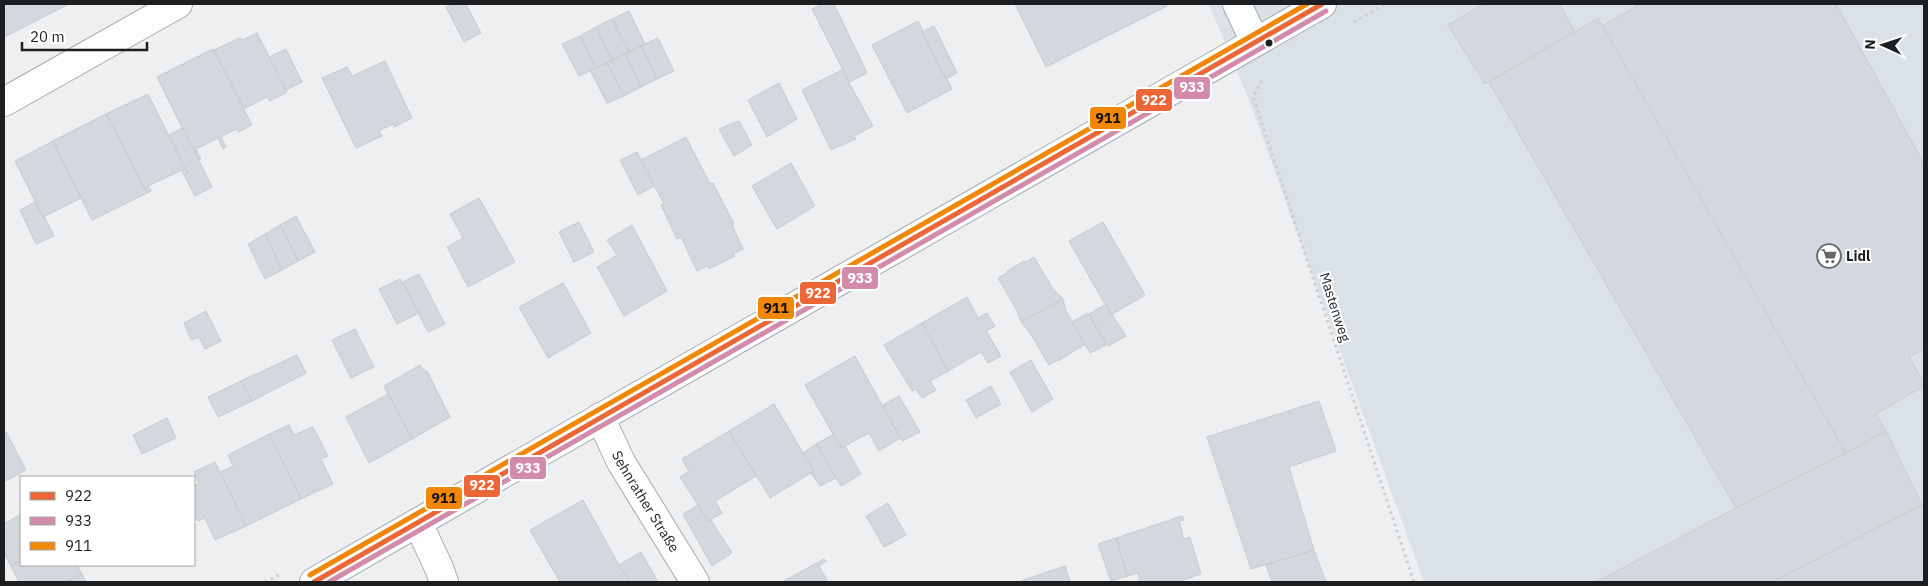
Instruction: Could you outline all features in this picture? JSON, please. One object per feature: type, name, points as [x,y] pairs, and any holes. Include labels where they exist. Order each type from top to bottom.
[{"type":"street","points":[[4,102],[178,4]]},
{"type":"street","points":[[1237,4],[1254,42]]},
{"type":"street","points":[[314,582],[1322,4]]},
{"type":"street","name":"Sehnrather Straße","points":[[600,418],[621,462],[695,582]]},
{"type":"street","points":[[418,523],[444,582]]},
{"type":"path","name":"Mastenweg","points":[[1254,42],[1266,71],[1253,97],[1414,582]]},
{"type":"shaded area","points":[[1209,4],[1924,4],[1924,582],[1424,582],[1249,100]]},
{"type":"building","points":[[4,4],[69,4],[4,37]]},
{"type":"building","points":[[453,4],[466,4],[481,33],[464,42],[446,7]]},
{"type":"building","points":[[823,4],[834,4],[867,73],[849,82],[812,9]]},
{"type":"building","points":[[1015,4],[1165,4],[1167,6],[1046,67]]},
{"type":"building","points":[[1483,4],[1559,4],[1575,32],[1485,84],[1448,25]]},
{"type":"building","name":"Lidl","points":[[1640,4],[1836,4],[1924,164],[1924,349],[1909,357],[1924,386],[1876,414],[1886,431],[1846,453],[1602,26]]},
{"type":"building","points":[[629,11],[645,44],[629,52],[612,19]]},
{"type":"building","points":[[1598,18],[1846,453],[1736,508],[1489,82]]},
{"type":"building","points":[[612,19],[629,52],[612,60],[596,27]]},
{"type":"building","points":[[918,21],[952,89],[907,113],[872,45]]},
{"type":"building","points":[[934,26],[957,73],[946,79],[922,32]]},
{"type":"building","points":[[596,27],[612,60],[596,68],[580,36]]},
{"type":"building","points":[[257,33],[287,92],[270,101],[267,97],[244,109],[214,50],[240,38],[242,40]]},
{"type":"building","points":[[580,36],[596,68],[579,76],[562,44]]},
{"type":"building","points":[[658,38],[674,71],[657,79],[641,46]]},
{"type":"building","points":[[641,46],[657,79],[641,87],[625,54]]},
{"type":"building","points":[[213,49],[252,125],[238,132],[236,129],[221,137],[226,147],[223,149],[218,138],[196,149],[201,159],[198,160],[157,77]]},
{"type":"building","points":[[286,49],[302,82],[286,90],[269,57]]},
{"type":"building","points":[[625,54],[641,87],[624,96],[607,63]]},
{"type":"building","points":[[385,61],[412,118],[394,127],[393,124],[379,131],[382,136],[356,148],[322,78],[347,67],[352,76]]},
{"type":"building","points":[[607,63],[624,96],[607,103],[590,70]]},
{"type":"building","points":[[842,70],[873,126],[854,136],[856,139],[831,150],[802,90]]},
{"type":"building","points":[[779,83],[797,119],[767,137],[748,100]]},
{"type":"building","points":[[148,94],[188,174],[184,175],[182,170],[148,186],[151,191],[147,193],[106,114]]},
{"type":"building","points":[[106,114],[147,193],[92,220],[53,141]]},
{"type":"building","points":[[739,121],[752,145],[734,156],[719,129]]},
{"type":"building","points":[[183,128],[212,187],[195,196],[184,175],[188,174],[169,135]]},
{"type":"building","points":[[686,137],[710,184],[713,183],[734,224],[732,225],[743,249],[733,254],[735,256],[709,269],[707,266],[697,271],[681,237],[677,239],[661,205],[664,204],[641,160]]},
{"type":"building","points":[[53,141],[81,198],[43,217],[15,161]]},
{"type":"building","points":[[637,152],[654,186],[638,195],[620,160]]},
{"type":"building","points":[[791,163],[815,206],[777,229],[752,186]]},
{"type":"building","points":[[479,198],[515,262],[468,287],[447,247],[463,238],[450,214]]},
{"type":"building","points":[[35,202],[54,236],[36,244],[20,210]]},
{"type":"building","points":[[296,216],[315,252],[298,261],[280,225]]},
{"type":"building","points":[[579,222],[594,252],[574,262],[559,232]]},
{"type":"building","points":[[1103,222],[1145,295],[1111,315],[1069,241]]},
{"type":"building","points":[[280,225],[298,261],[282,270],[265,234]]},
{"type":"building","points":[[632,225],[667,291],[624,316],[597,267],[617,255],[607,240]]},
{"type":"building","points":[[265,234],[282,270],[265,279],[248,244]]},
{"type":"building","points":[[1034,257],[1053,289],[1063,299],[1021,322],[1016,309],[998,278],[1024,261],[1026,262]]},
{"type":"building","points":[[419,274],[445,324],[428,332],[403,282]]},
{"type":"building","points":[[400,279],[419,313],[397,324],[379,289]]},
{"type":"building","points":[[563,283],[591,333],[548,358],[519,307]]},
{"type":"building","points":[[967,297],[978,318],[987,313],[995,326],[986,331],[1001,356],[988,363],[981,352],[948,371],[922,323]]},
{"type":"building","points":[[1063,299],[1066,311],[1085,344],[1049,365],[1030,333],[1021,322]]},
{"type":"building","points":[[1106,304],[1111,315],[1126,336],[1108,346],[1089,314]]},
{"type":"building","points":[[206,311],[221,341],[205,349],[199,337],[191,340],[184,323]]},
{"type":"building","points":[[1088,313],[1106,345],[1090,353],[1072,322]]},
{"type":"building","points":[[922,323],[948,371],[930,381],[936,390],[922,398],[916,389],[912,391],[884,345]]},
{"type":"building","points":[[355,329],[374,367],[351,378],[332,340]]},
{"type":"building","points":[[297,355],[306,373],[252,401],[241,381]]},
{"type":"building","points":[[855,356],[900,438],[879,451],[869,433],[841,448],[805,385]]},
{"type":"building","points":[[1031,360],[1053,399],[1032,412],[1010,372]]},
{"type":"building","points":[[420,365],[424,371],[427,371],[450,417],[412,439],[384,386]]},
{"type":"building","points":[[241,381],[252,401],[218,417],[208,397]]},
{"type":"building","points":[[991,386],[1001,404],[976,418],[966,400]]},
{"type":"building","points":[[388,394],[412,439],[369,463],[346,417]]},
{"type":"building","points":[[899,396],[920,432],[902,441],[883,405]]},
{"type":"building","points":[[1319,401],[1336,451],[1289,467],[1314,550],[1251,569],[1207,437]]},
{"type":"building","points":[[774,404],[814,471],[770,498],[729,431]]},
{"type":"building","points":[[167,418],[176,438],[142,454],[133,435]]},
{"type":"building","points":[[289,425],[294,435],[313,427],[328,456],[321,459],[333,484],[301,499],[269,434]]},
{"type":"building","points":[[729,431],[756,476],[715,501],[722,513],[708,521],[680,477],[689,471],[682,459]]},
{"type":"building","points":[[1886,431],[1922,505],[1772,582],[1596,582],[1736,508],[1846,453]]},
{"type":"building","points":[[6,432],[26,470],[4,482],[4,433]]},
{"type":"building","points":[[269,434],[301,499],[246,526],[220,472],[233,466],[228,455]]},
{"type":"building","points":[[834,434],[841,448],[845,446],[861,474],[841,486],[816,444]]},
{"type":"building","points":[[816,444],[836,478],[820,486],[811,473],[814,471],[803,453]]},
{"type":"building","points":[[215,462],[246,526],[215,540],[205,518],[198,521],[195,515],[195,485],[199,483],[194,472]]},
{"type":"building","points":[[583,500],[629,582],[560,582],[530,530]]},
{"type":"building","points":[[888,503],[906,535],[884,547],[866,516]]},
{"type":"building","points":[[1924,504],[1924,582],[1772,582],[1922,505]]},
{"type":"building","points":[[698,505],[708,521],[711,520],[732,553],[712,566],[683,514]]},
{"type":"building","points":[[20,515],[20,561],[11,566],[4,553],[4,524]]},
{"type":"building","points":[[1182,516],[1184,520],[1179,521],[1184,539],[1190,537],[1201,574],[1177,582],[1140,582],[1138,573],[1127,576],[1116,538]]},
{"type":"building","points":[[1116,538],[1127,576],[1111,581],[1098,544]]},
{"type":"building","points":[[1314,550],[1326,582],[1272,582],[1266,565]]},
{"type":"building","points":[[641,552],[658,582],[629,582],[619,565]]},
{"type":"building","points":[[824,559],[826,561],[819,566],[828,582],[782,582]]},
{"type":"building","points":[[20,561],[20,566],[78,566],[82,574],[66,582],[19,582],[11,566]]},
{"type":"building","points":[[1065,566],[1070,582],[1018,582]]},
{"type":"building","points":[[82,574],[86,582],[66,582]]},
{"type":"transit line","name":"911","points":[[310,575],[1307,4]]},
{"type":"transit line","name":"922","points":[[314,582],[1322,4]]},
{"type":"transit line","name":"933","points":[[329,582],[1326,11]]},
{"type":"place","name":"Lidl","points":[[1829,256]]}]
